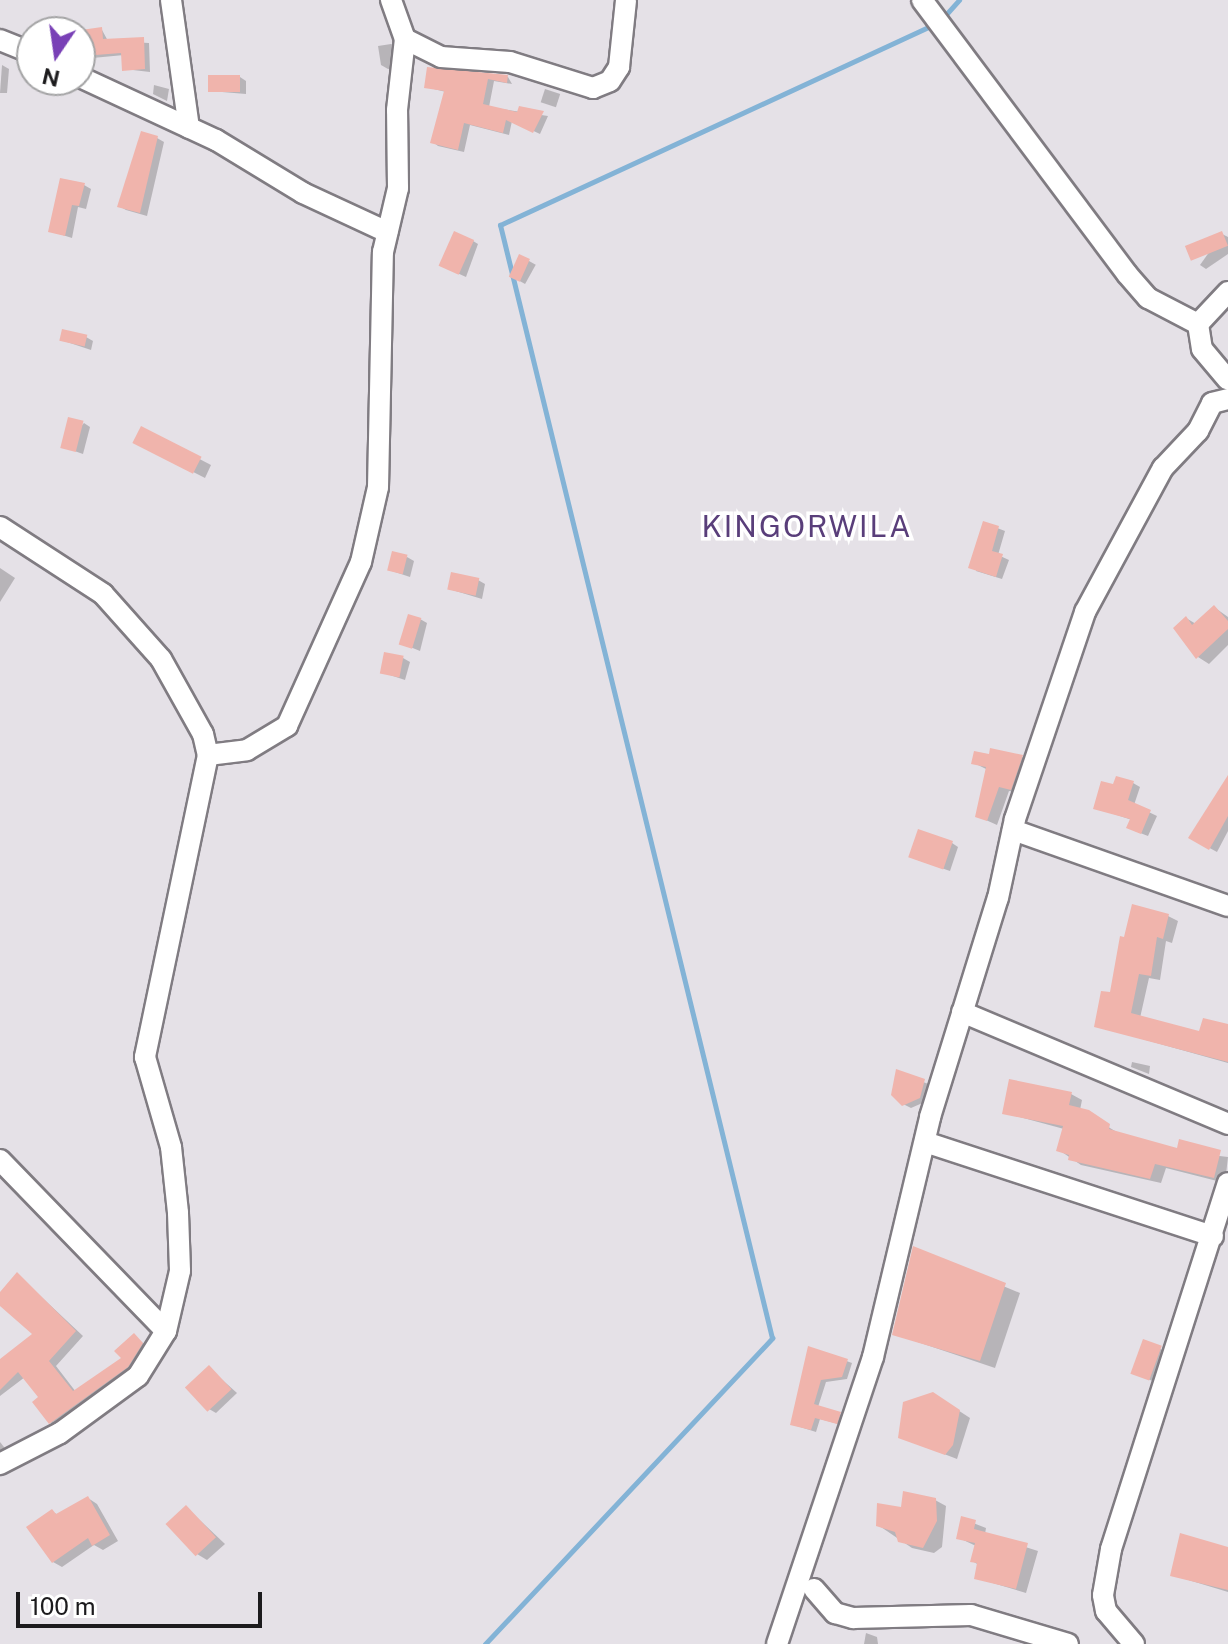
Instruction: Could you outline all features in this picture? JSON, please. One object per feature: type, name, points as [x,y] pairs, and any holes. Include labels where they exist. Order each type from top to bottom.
[{"type":"street","points":[[171,0],[189,128]]},
{"type":"street","points":[[208,755],[247,750],[287,726],[361,562],[378,487],[380,316],[387,232],[398,188],[397,110],[405,39],[391,0]]},
{"type":"street","points":[[405,39],[441,57],[510,62],[597,88],[619,67],[626,0]]},
{"type":"street","points":[[925,6],[951,34],[1127,274],[1148,298],[1198,324]]},
{"type":"street","points":[[96,84],[189,128],[303,193],[387,232]]},
{"type":"street","points":[[1198,324],[1228,292]]},
{"type":"street","points":[[1198,324],[1202,349],[1228,380]]},
{"type":"street","points":[[777,1644],[873,1357],[925,1142],[1013,830],[1085,612],[1163,468],[1198,431],[1212,403],[1228,399]]},
{"type":"street","points":[[0,527],[103,594],[161,659],[203,734],[208,755],[145,1057],[171,1147],[178,1213],[180,1271],[166,1331],[138,1376],[60,1433],[0,1464]]},
{"type":"street","points":[[1013,830],[1228,906]]},
{"type":"street","points":[[962,1012],[1228,1124]]},
{"type":"street","points":[[925,1142],[1213,1236]]},
{"type":"street","points":[[0,1160],[166,1331]]},
{"type":"street","points":[[1134,1644],[1106,1611],[1103,1595],[1111,1549],[1228,1183]]},
{"type":"street","points":[[814,1589],[835,1613],[853,1618],[971,1615],[1021,1637],[1068,1644]]},
{"type":"building","points":[[102,27],[103,39],[144,37],[145,69],[122,71],[121,53],[96,55],[96,28]]},
{"type":"building","points":[[427,67],[508,75],[507,83],[488,79],[483,104],[517,112],[519,106],[544,111],[533,133],[506,120],[503,133],[464,123],[458,150],[430,143],[444,91],[424,88]]},
{"type":"building","points":[[208,75],[240,75],[240,92],[208,92]]},
{"type":"building","points":[[141,131],[158,136],[140,213],[117,207]]},
{"type":"building","points":[[60,178],[85,183],[79,206],[72,205],[65,236],[48,232]]},
{"type":"building","points":[[454,231],[474,240],[459,275],[439,266]]},
{"type":"building","points":[[1222,231],[1228,246],[1191,261],[1185,246]]},
{"type":"building","points":[[519,254],[530,259],[520,282],[509,277]]},
{"type":"building","points":[[62,329],[87,335],[85,347],[59,341]]},
{"type":"building","points":[[68,417],[84,421],[76,452],[60,448]]},
{"type":"building","points":[[141,426],[202,457],[193,474],[132,443]]},
{"type":"building","points":[[983,521],[999,526],[992,551],[1003,554],[996,577],[968,568]]},
{"type":"building","points":[[392,551],[408,555],[403,574],[387,570]]},
{"type":"building","points":[[451,572],[479,578],[476,596],[447,590]]},
{"type":"building","points":[[1214,605],[1228,621],[1228,629],[1196,659],[1173,628],[1186,616],[1192,625]]},
{"type":"building","points":[[408,614],[421,618],[412,649],[399,645]]},
{"type":"building","points":[[384,652],[404,656],[399,677],[380,674]]},
{"type":"building","points":[[990,748],[1023,755],[1011,790],[999,787],[987,821],[975,817],[986,767],[971,764],[974,751],[989,754]]},
{"type":"building","points":[[1228,775],[1228,816],[1209,850],[1188,838]]},
{"type":"building","points":[[1116,776],[1134,781],[1128,800],[1151,810],[1141,834],[1126,828],[1130,819],[1093,809],[1101,781],[1113,784]]},
{"type":"building","points":[[918,829],[953,841],[943,869],[908,857]]},
{"type":"building","points":[[1132,904],[1169,914],[1163,939],[1157,937],[1151,976],[1139,974],[1131,1013],[1199,1031],[1203,1018],[1228,1024],[1228,1062],[1094,1027],[1101,991],[1110,992],[1120,936],[1124,937]]},
{"type":"building","points":[[896,1069],[925,1079],[920,1098],[902,1106],[891,1095]]},
{"type":"building","points":[[1009,1079],[1072,1092],[1069,1105],[1089,1110],[1110,1124],[1109,1129],[1177,1148],[1179,1139],[1221,1150],[1214,1178],[1155,1164],[1150,1179],[1068,1160],[1069,1155],[1056,1151],[1063,1126],[1002,1114]]},
{"type":"building","points":[[913,1246],[1006,1283],[980,1361],[892,1335]]},
{"type":"building","points":[[17,1272],[76,1331],[49,1361],[73,1391],[121,1358],[114,1351],[134,1333],[143,1343],[128,1367],[49,1424],[32,1402],[38,1397],[18,1372],[0,1390],[0,1359],[32,1334],[0,1306],[0,1292]]},
{"type":"building","points":[[1143,1339],[1162,1346],[1149,1381],[1130,1374]]},
{"type":"building","points":[[808,1346],[848,1359],[842,1377],[821,1380],[814,1404],[841,1412],[837,1424],[815,1418],[811,1430],[790,1425]]},
{"type":"building","points":[[209,1365],[232,1389],[207,1412],[185,1388]]},
{"type":"building","points":[[933,1392],[960,1410],[953,1445],[945,1455],[898,1438],[903,1402]]},
{"type":"building","points":[[903,1491],[936,1498],[937,1521],[923,1548],[898,1542],[895,1532],[876,1526],[877,1503],[901,1507]]},
{"type":"building","points":[[88,1496],[110,1535],[92,1546],[88,1538],[52,1563],[26,1527],[52,1509],[56,1514]]},
{"type":"building","points":[[186,1505],[216,1537],[196,1556],[166,1524]]},
{"type":"building","points":[[961,1516],[976,1520],[974,1529],[1028,1543],[1016,1589],[974,1579],[977,1563],[970,1562],[975,1543],[956,1539]]},
{"type":"building","points":[[1180,1533],[1228,1547],[1228,1590],[1170,1576]]},
{"type":"waterway","points":[[941,20],[959,0]]},
{"type":"waterway","points":[[485,1644],[772,1338],[500,225],[932,25]]},
{"type":"district","name":"KINGORWILA","points":[[807,526]]}]
